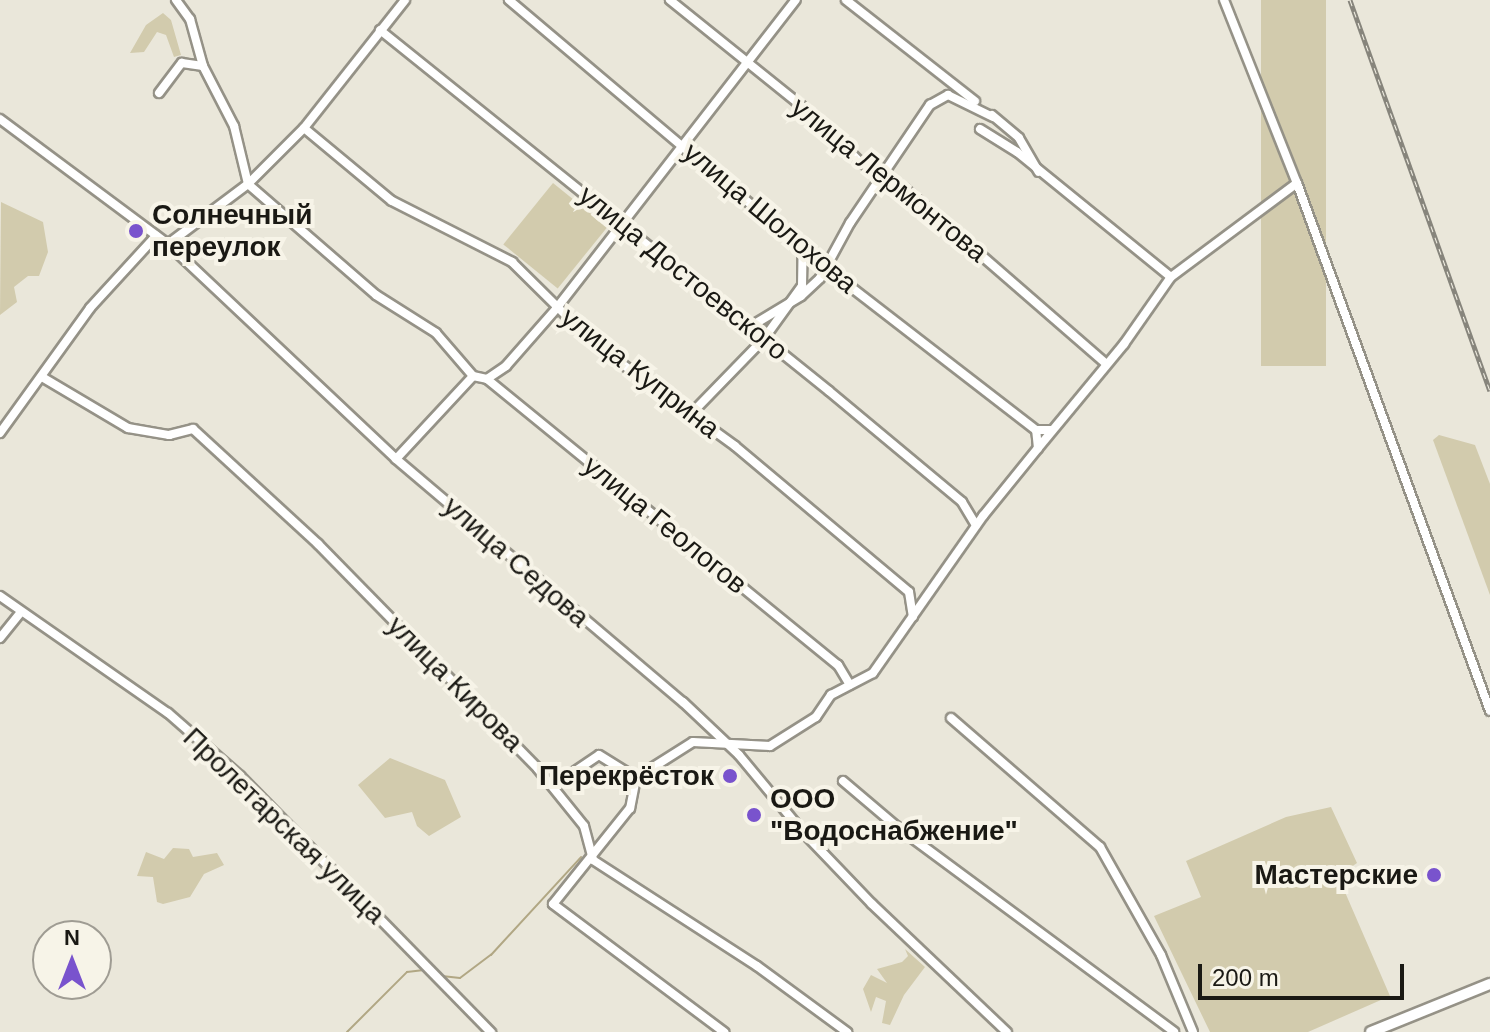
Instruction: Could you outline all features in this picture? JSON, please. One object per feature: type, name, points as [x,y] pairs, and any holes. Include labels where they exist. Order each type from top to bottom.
[{"type":"street","points":[[176,0],[190,19],[203,66],[234,126],[248,184],[376,295],[436,333],[473,376],[396,459]]},
{"type":"street","points":[[168,244],[248,184],[304,128],[405,0]]},
{"type":"street","name":"улица Шолохова","points":[[509,0],[825,267],[1036,430]]},
{"type":"street","name":"улица Лермонтова","points":[[670,0],[818,119],[860,162],[885,177],[1058,317],[1104,362]]},
{"type":"street","points":[[487,379],[506,366],[556,309],[619,222],[796,0]]},
{"type":"street","points":[[846,0],[1019,138],[1039,172]]},
{"type":"street","points":[[1224,0],[1297,183],[1490,711]]},
{"type":"street","name":"улица Достоевского","points":[[380,30],[941,484],[962,502],[976,525]]},
{"type":"street","points":[[159,93],[182,63],[203,66]]},
{"type":"street","points":[[747,328],[811,288],[930,105],[948,95],[993,117]]},
{"type":"street","name":"улица Седова","points":[[0,119],[168,244],[396,459],[724,739],[822,853],[1007,1032]]},
{"type":"street","name":"улица Куприна","points":[[304,128],[392,201],[512,262],[556,309],[688,417],[735,446],[909,592]]},
{"type":"street","points":[[980,129],[1171,277]]},
{"type":"street","points":[[724,1032],[553,904],[593,860],[630,808],[636,778],[693,742],[724,739],[743,745],[770,746],[816,717],[831,695],[873,673],[976,525],[1104,362],[1124,344],[1171,277],[1297,183]]},
{"type":"street","points":[[0,433],[90,308],[156,236]]},
{"type":"street","points":[[688,417],[763,340],[802,286],[803,247]]},
{"type":"street","name":"улица Геологов","points":[[473,376],[487,379],[838,665],[850,685]]},
{"type":"street","name":"улица Кирова","points":[[42,377],[128,428],[169,435],[193,429],[318,544],[553,786],[584,826],[593,860]]},
{"type":"street","points":[[1038,448],[1036,430],[1051,430]]},
{"type":"street","points":[[913,617],[909,592],[930,593]]},
{"type":"street","name":"Пролетарская улица","points":[[0,596],[168,713],[240,776],[491,1032]]},
{"type":"street","points":[[0,638],[21,612]]},
{"type":"street","points":[[951,718],[1100,847],[1161,955],[1193,1032]]},
{"type":"street","points":[[739,755],[743,745]]},
{"type":"street","points":[[553,786],[599,755],[636,778]]},
{"type":"street","points":[[843,781],[896,826],[1174,1032]]},
{"type":"street","points":[[593,860],[757,966],[847,1032]]},
{"type":"street","points":[[1371,1032],[1490,984]]},
{"type":"shaded area","points":[[1261,0],[1326,0],[1326,366],[1261,366]]},
{"type":"shaded area","points":[[163,13],[171,20],[181,55],[174,57],[166,35],[157,32],[144,52],[130,53],[146,25]]},
{"type":"shaded area","points":[[553,183],[607,227],[558,288],[503,244]]},
{"type":"shaded area","points":[[1,202],[43,222],[48,252],[39,276],[28,276],[14,287],[17,302],[0,315]]},
{"type":"shaded area","points":[[1439,435],[1475,445],[1490,484],[1490,595],[1433,440]]},
{"type":"shaded area","points":[[390,758],[445,780],[461,817],[429,836],[417,826],[412,812],[385,818],[358,785]]},
{"type":"shaded area","points":[[1331,807],[1357,863],[1338,876],[1390,996],[1308,1032],[1210,1032],[1154,916],[1201,897],[1186,861],[1286,817]]},
{"type":"shaded area","points":[[173,848],[189,849],[193,857],[217,853],[224,865],[204,874],[190,897],[163,904],[157,902],[153,877],[137,876],[146,852],[164,859]]},
{"type":"shaded area","points":[[905,949],[925,967],[904,995],[890,1025],[882,1023],[886,1001],[876,997],[871,1012],[863,989],[871,975],[887,983],[877,969],[902,962],[908,956]]},
{"type":"waterway","points":[[442,976],[460,978],[491,955],[581,857]]},
{"type":"waterway","points":[[347,1032],[407,972],[424,970]]},
{"type":"railway","points":[[1350,0],[1490,391]]},
{"type":"place","name":"Солнечный переулок","points":[[136,231]]},
{"type":"place","name":"Перекрёсток","points":[[730,776]]},
{"type":"place","name":"ООО \"Водоснабжение\"","points":[[754,815]]},
{"type":"place","name":"Мастерские","points":[[1434,875]]}]
